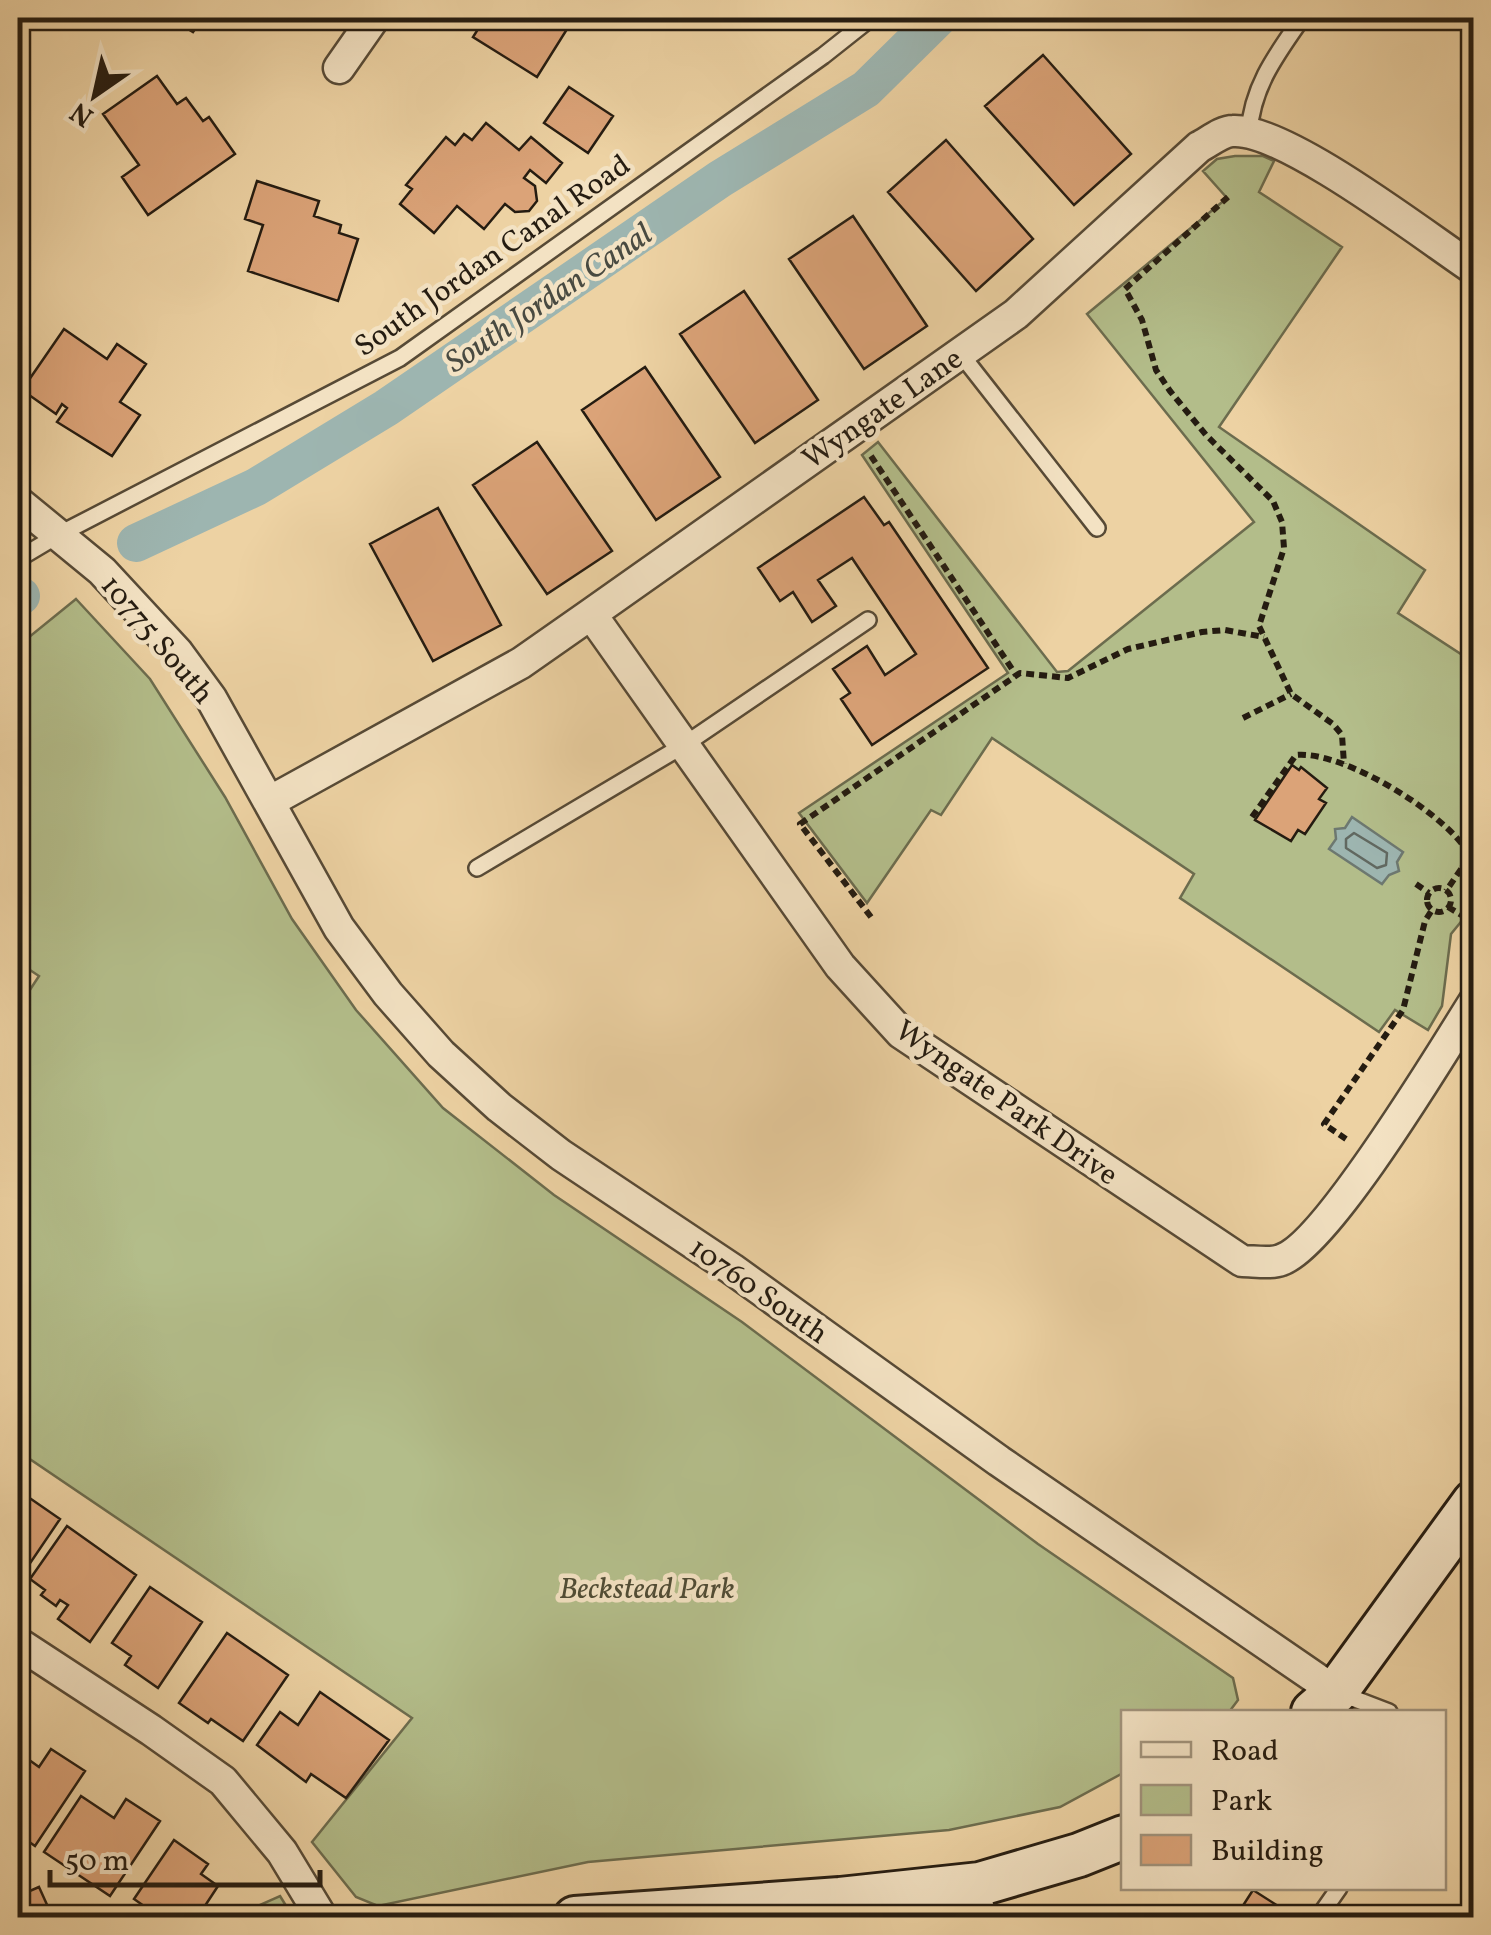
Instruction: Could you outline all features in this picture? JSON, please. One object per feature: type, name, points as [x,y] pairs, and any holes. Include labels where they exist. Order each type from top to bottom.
[{"type":"street","points":[[340,68],[374,18]]},
{"type":"street","name":"Wyngate Lane","points":[[269,802],[521,663],[1016,314],[1199,147],[1230,130],[1249,133]]},
{"type":"street","points":[[1249,133],[1309,158],[1474,269]]},
{"type":"street","name":"10775 South","points":[[18,502],[102,571],[178,653],[210,698],[269,802]]},
{"type":"street","name":"Wyngate Park Drive","points":[[590,614],[840,966],[901,1033],[1242,1261],[1281,1261],[1315,1236],[1416,1096],[1474,1002]]},
{"type":"street","name":"10760 South","points":[[269,802],[339,928],[388,994],[441,1054],[499,1107],[999,1461],[1325,1702]]},
{"type":"street","points":[[1325,1702],[1474,1502]]},
{"type":"street","points":[[18,1644],[223,1781],[282,1852],[322,1918]]},
{"type":"street","points":[[575,1918],[840,1899],[985,1901],[1121,1838]]},
{"type":"lane","name":"South Jordan Canal Road","points":[[18,559],[400,358],[871,18]]},
{"type":"lane","points":[[1249,133],[1259,85],[1302,18]]},
{"type":"lane","points":[[960,353],[1097,528]]},
{"type":"lane","points":[[476,868],[684,745],[868,620]]},
{"type":"lane","points":[[1325,1702],[1376,1710]]},
{"type":"lane","points":[[1318,1918],[1338,1890]]},
{"type":"path","points":[[1228,198],[1125,289],[1142,320],[1156,370],[1170,391],[1206,435],[1273,501],[1282,522],[1284,548],[1259,626],[1291,694],[1333,724],[1342,736],[1344,764]]},
{"type":"path","points":[[871,456],[1016,675]]},
{"type":"path","points":[[871,917],[800,824],[1016,675],[1068,678],[1128,649],[1202,632],[1225,630],[1264,637]]},
{"type":"path","points":[[1243,718],[1291,694]]},
{"type":"path","points":[[1252,817],[1296,755],[1344,764],[1403,796],[1462,840],[1472,857],[1446,890]]},
{"type":"path","points":[[1416,884],[1429,893]]},
{"type":"path","points":[[1435,888],[1446,890],[1450,897],[1448,907],[1432,910],[1429,893],[1435,888]]},
{"type":"path","points":[[1448,907],[1463,916]]},
{"type":"path","points":[[1338,1154],[1347,1140],[1324,1124],[1402,1010],[1425,922],[1432,910]]},
{"type":"green space","points":[[1263,156],[1274,161],[1259,192],[1342,247],[1219,427],[1425,570],[1398,613],[1473,662],[1473,853],[1461,866],[1473,881],[1473,907],[1451,934],[1442,1006],[1428,1030],[1395,1010],[1379,1032],[1180,898],[1194,874],[992,738],[941,815],[931,810],[867,903],[799,813],[1008,673],[862,455],[878,442],[1057,672],[1068,671],[1254,522],[1087,314],[1227,198],[1203,171],[1217,159]]},
{"type":"green space","name":"Beckstead Park","points":[[76,599],[150,679],[225,797],[292,919],[356,1010],[443,1108],[554,1195],[742,1322],[1038,1544],[1233,1678],[1238,1700],[1230,1710],[1121,1710],[1121,1774],[1060,1807],[949,1830],[588,1862],[378,1906],[356,1897],[312,1842],[412,1718],[18,1451],[18,1008],[39,976],[18,962],[18,646]]},
{"type":"green space","points":[[280,1896],[293,1917],[233,1917]]},
{"type":"water","points":[[1352,817],[1403,852],[1397,862],[1399,871],[1382,884],[1329,849],[1336,839],[1335,829],[1345,828]]},
{"type":"building","points":[[170,18],[203,18],[193,32]]},
{"type":"building","points":[[485,18],[574,18],[537,77],[473,37]]},
{"type":"building","points":[[1043,55],[1131,154],[1074,205],[985,106]]},
{"type":"building","points":[[157,76],[177,104],[186,98],[203,121],[209,117],[235,154],[148,215],[122,177],[139,165],[103,114]]},
{"type":"building","points":[[569,87],[613,116],[588,153],[544,123]]},
{"type":"building","points":[[486,123],[519,150],[531,137],[562,163],[546,183],[530,170],[524,178],[535,186],[537,201],[529,211],[515,212],[505,204],[484,229],[457,206],[434,233],[400,204],[412,189],[406,185],[446,137],[455,145],[464,134],[472,140]]},
{"type":"building","points":[[946,140],[1033,239],[976,291],[888,192]]},
{"type":"building","points":[[257,181],[319,201],[314,216],[341,225],[339,233],[358,239],[338,301],[248,271],[263,225],[245,219]]},
{"type":"building","points":[[853,216],[927,326],[864,369],[789,259]]},
{"type":"building","points":[[18,289],[29,296],[18,314]]},
{"type":"building","points":[[744,291],[818,400],[755,443],[680,334]]},
{"type":"building","points":[[64,329],[107,359],[117,344],[146,364],[120,402],[140,415],[112,456],[57,422],[67,408],[62,404],[56,414],[22,390]]},
{"type":"building","points":[[645,367],[720,477],[656,520],[582,410]]},
{"type":"building","points":[[537,442],[612,551],[547,594],[473,485]]},
{"type":"building","points":[[864,497],[884,525],[889,522],[988,668],[872,745],[841,699],[850,693],[833,669],[867,646],[885,675],[916,654],[852,558],[818,580],[836,606],[812,622],[793,592],[780,601],[758,568]]},
{"type":"building","points":[[438,508],[501,625],[433,661],[370,544]]},
{"type":"building","points":[[1292,765],[1299,770],[1301,767],[1327,788],[1319,799],[1326,803],[1305,834],[1298,830],[1291,841],[1255,820]]},
{"type":"building","points":[[18,1490],[60,1519],[18,1581]]},
{"type":"building","points":[[67,1526],[136,1575],[90,1642],[58,1619],[68,1605],[60,1600],[56,1606],[41,1595],[45,1590],[30,1579]]},
{"type":"building","points":[[150,1587],[202,1622],[158,1688],[125,1665],[131,1656],[112,1643]]},
{"type":"building","points":[[227,1633],[288,1675],[243,1741],[179,1703]]},
{"type":"building","points":[[320,1692],[389,1740],[346,1798],[311,1774],[306,1782],[257,1745],[280,1712],[298,1725]]},
{"type":"building","points":[[51,1749],[85,1771],[35,1846],[18,1834],[18,1752],[39,1767]]},
{"type":"building","points":[[81,1796],[114,1818],[126,1799],[160,1821],[110,1896],[44,1852]]},
{"type":"building","points":[[174,1840],[208,1864],[201,1874],[218,1886],[197,1918],[161,1918],[134,1899]]},
{"type":"building","points":[[39,1887],[53,1918],[18,1918],[18,1896]]},
{"type":"building","points":[[1253,1890],[1289,1913],[1286,1918],[1235,1918]]},
{"type":"waterway","name":"South Jordan Canal","points":[[136,543],[256,487],[386,408],[720,179],[866,89],[938,18]]}]
